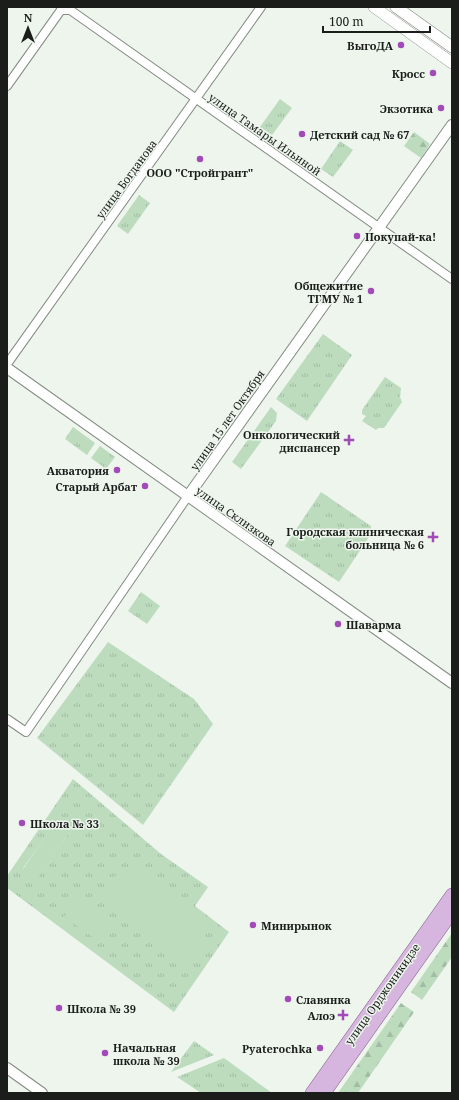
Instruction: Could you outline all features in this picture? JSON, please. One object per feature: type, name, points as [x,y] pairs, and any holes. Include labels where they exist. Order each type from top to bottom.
[{"type":"main road","points":[[374,7],[452,63]]},
{"type":"main road","points":[[396,7],[452,47]]},
{"type":"main road","name":"улица Орджоникидзе","points":[[312,1093],[452,895]]},
{"type":"main road","name":"улица Орджоникидзе","points":[[324,1093],[452,912]]},
{"type":"street","name":"улица Богданова","points":[[7,364],[261,7]]},
{"type":"street","name":"улица Тамары Ильиной","points":[[69,8],[452,279]]},
{"type":"street","points":[[7,86],[62,10],[69,8]]},
{"type":"street","name":"улица 15 лет Октября","points":[[7,719],[26,732],[188,496],[452,125]]},
{"type":"street","name":"улица Склизкова","points":[[7,368],[452,683]]},
{"type":"street","points":[[7,1068],[42,1093]]},
{"type":"green space","points":[[280,99],[292,108],[272,135],[260,127]]},
{"type":"green space","points":[[414,132],[430,144],[421,158],[404,146]]},
{"type":"green space","points":[[340,141],[353,150],[333,177],[321,169]]},
{"type":"green space","points":[[139,195],[150,203],[128,234],[117,226]]},
{"type":"green space","points":[[323,334],[352,355],[307,421],[276,399]]},
{"type":"green space","points":[[385,377],[401,388],[400,397],[402,402],[384,428],[378,428],[376,430],[362,421],[366,416],[362,414],[362,410]]},
{"type":"green space","points":[[271,407],[277,413],[276,421],[241,469],[232,462]]},
{"type":"green space","points":[[73,427],[95,443],[87,455],[65,439]]},
{"type":"green space","points":[[100,446],[115,457],[106,469],[91,458]]},
{"type":"green space","points":[[321,492],[371,526],[371,534],[339,582],[285,546]]},
{"type":"green space","points":[[141,592],[160,606],[147,624],[128,611]]},
{"type":"green space","points":[[108,642],[194,699],[213,724],[143,825],[37,738]]},
{"type":"green space","points":[[73,779],[161,854],[208,887],[195,906],[229,932],[174,1012],[7,888],[7,876]],"holes":[[[58,820],[71,830],[37,878],[23,868]]]},
{"type":"green space","points":[[57,820],[71,830],[37,879],[23,869]]},
{"type":"green space","points":[[124,871],[135,871],[144,875],[199,916],[204,924],[205,932],[201,947],[196,952],[189,956],[172,956],[113,912],[107,900],[107,888],[113,878]]},
{"type":"green space","points":[[78,896],[117,923],[103,944],[64,917]]},
{"type":"green space","points":[[452,933],[452,957],[422,1000],[411,992]]},
{"type":"green space","points":[[401,1003],[414,1012],[358,1093],[338,1093]]},
{"type":"green space","points":[[194,1041],[214,1055],[171,1072]]},
{"type":"green space","points":[[224,1058],[272,1093],[201,1093],[177,1077]]},
{"type":"place","name":"ВыгоДА","points":[[401,45]]},
{"type":"place","name":"Кросс","points":[[433,73]]},
{"type":"place","name":"Экзотика","points":[[441,108]]},
{"type":"place","name":"Детский сад № 67","points":[[302,134]]},
{"type":"place","name":"ООО \"Стройгрант\"","points":[[200,159]]},
{"type":"place","name":"Покупай-ка!","points":[[357,236]]},
{"type":"place","name":"Общежитие ТГМУ № 1","points":[[371,291]]},
{"type":"place","name":"Онкологический диспансер","points":[[349,440]]},
{"type":"place","name":"Акватория","points":[[117,470]]},
{"type":"place","name":"Старый Арбат","points":[[145,486]]},
{"type":"place","name":"Городская клиническая больница № 6","points":[[433,537]]},
{"type":"place","name":"Шаварма","points":[[338,624]]},
{"type":"place","name":"Школа № 33","points":[[22,823]]},
{"type":"place","name":"Минирынок","points":[[253,925]]},
{"type":"place","name":"Славянка","points":[[288,999]]},
{"type":"place","name":"Школа № 39","points":[[59,1008]]},
{"type":"place","name":"Алоэ","points":[[343,1015]]},
{"type":"place","name":"Pyaterochka","points":[[320,1048]]},
{"type":"place","name":"Начальная школа № 39","points":[[105,1053]]}]
